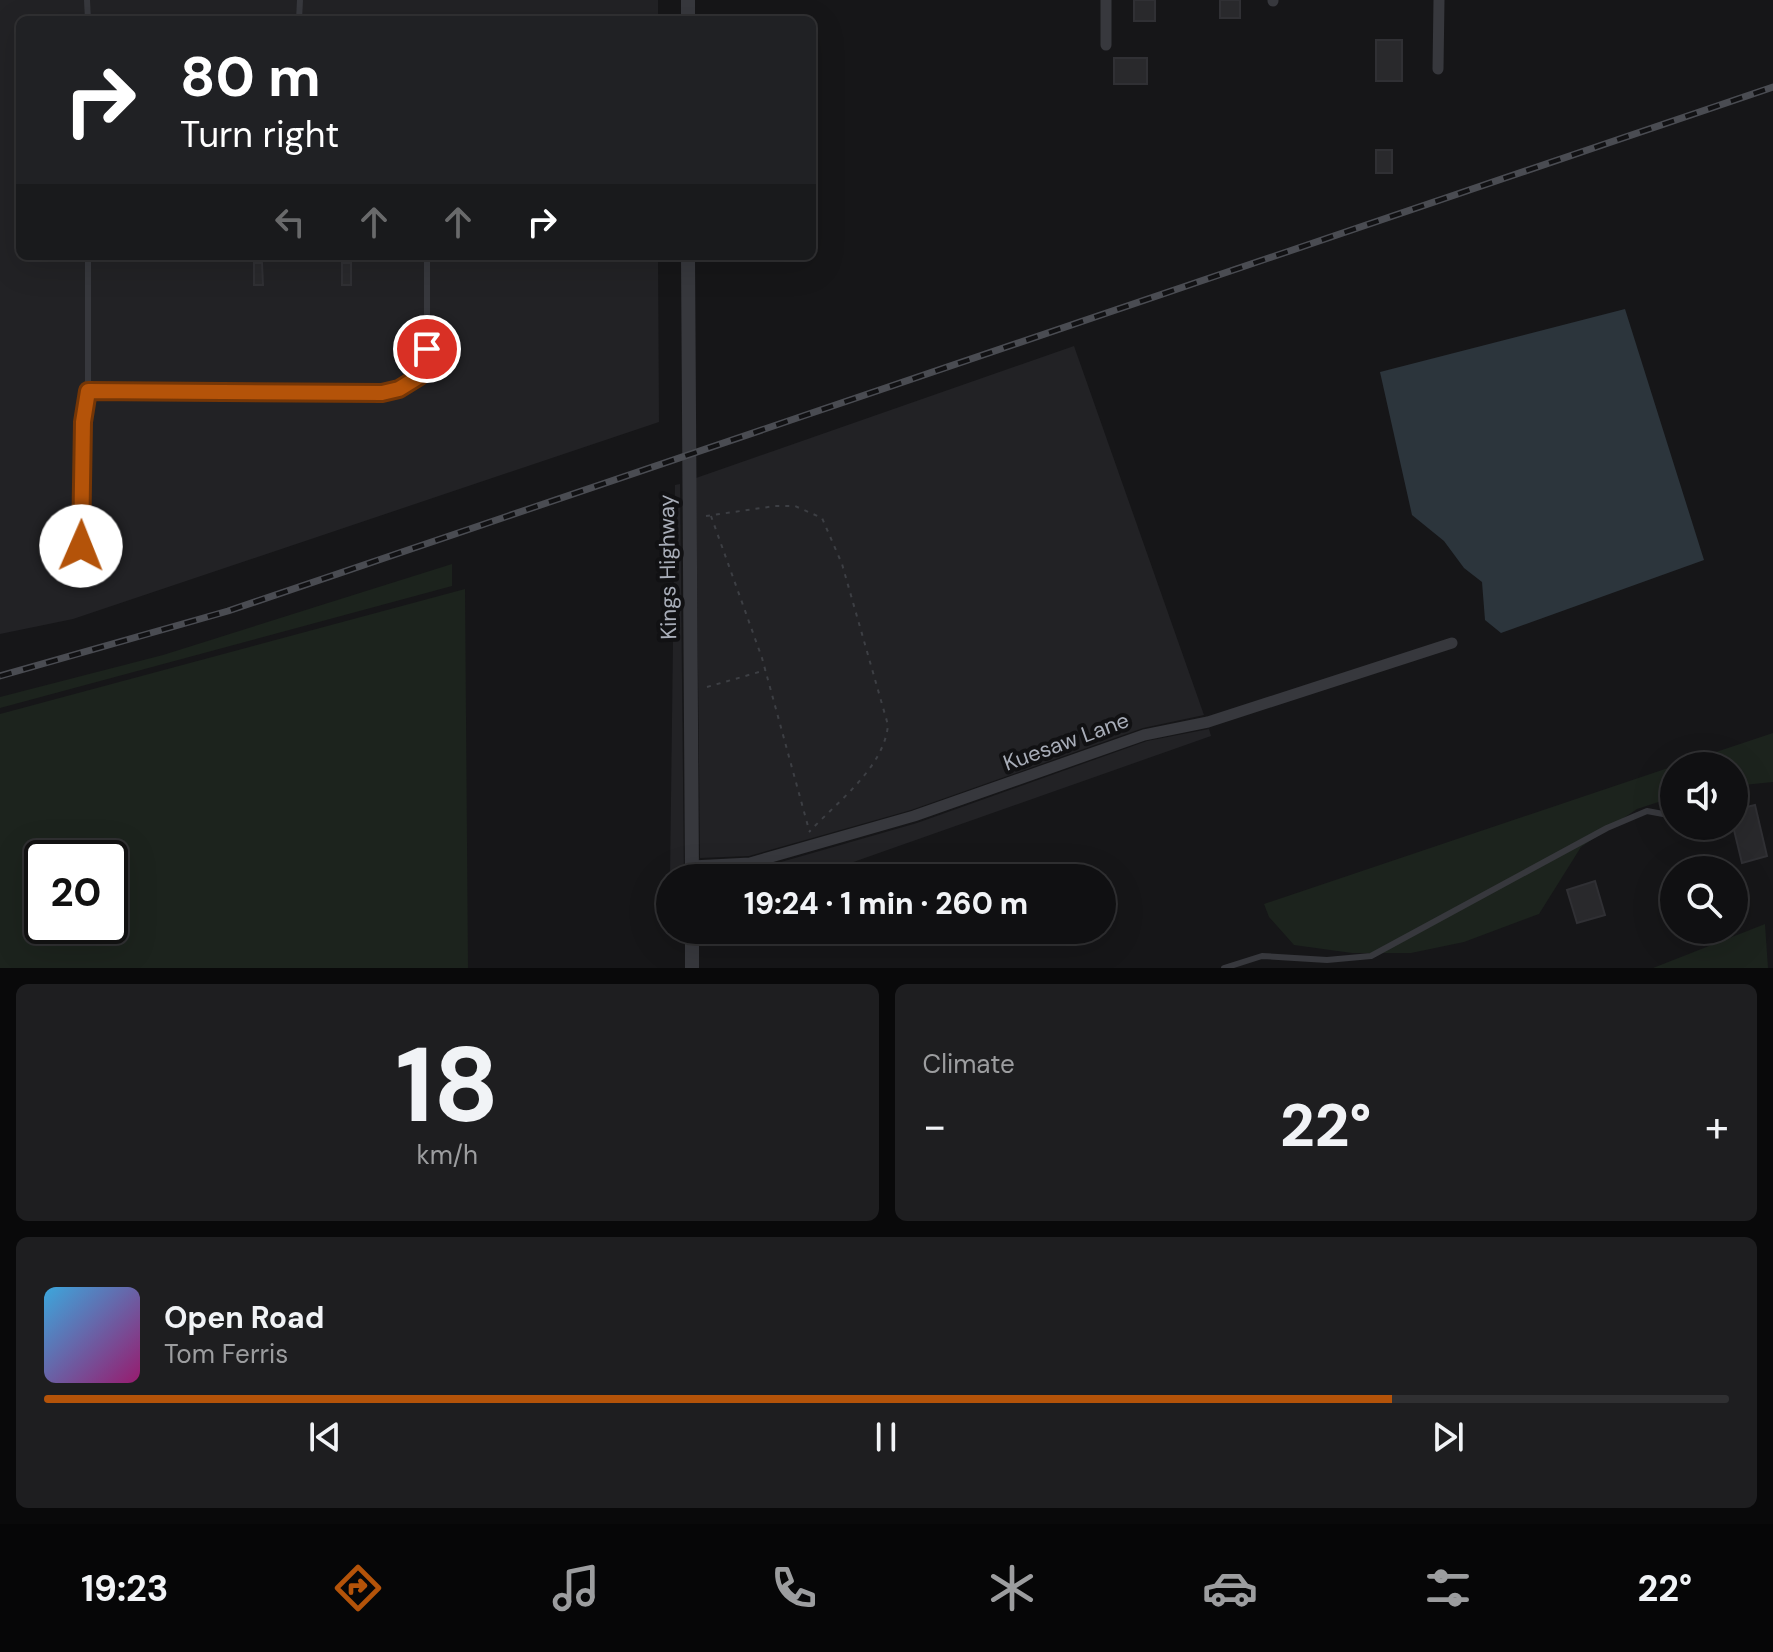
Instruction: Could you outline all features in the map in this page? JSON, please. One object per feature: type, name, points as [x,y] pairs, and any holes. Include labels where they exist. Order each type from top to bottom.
[{"type":"street","points":[[1106,0],[1106,45]]},
{"type":"street","points":[[1438,69],[1439,0]]},
{"type":"street","name":"Kings Highway","points":[[688,260],[692,864]]},
{"type":"street","name":"Kuesaw Lane","points":[[744,864],[914,816],[1144,735],[1208,722],[1452,643]]},
{"type":"street","points":[[692,944],[692,968]]},
{"type":"lane","points":[[81,546],[83,422],[88,391],[88,260]]},
{"type":"lane","points":[[88,391],[356,393],[399,389],[420,376],[425,366],[427,260]]},
{"type":"lane","points":[[1224,968],[1262,956],[1327,960],[1371,956],[1607,828],[1647,811],[1660,813]]},
{"type":"path","points":[[689,519],[775,506],[811,511],[822,518],[831,533],[842,564],[888,725],[887,736],[870,767],[791,851]]},
{"type":"path","points":[[711,515],[766,670],[809,831]]},
{"type":"path","points":[[690,691],[766,670]]},
{"type":"shaded area","points":[[0,0],[658,0],[658,16],[16,16],[16,260],[658,260],[659,422],[73,619],[0,634]]},
{"type":"shaded area","points":[[1625,309],[1704,560],[1501,633],[1485,620],[1482,582],[1464,568],[1444,541],[1412,515],[1380,372]]},
{"type":"shaded area","points":[[1074,346],[1204,715],[1143,728],[911,810],[749,856],[700,858],[696,478]]},
{"type":"shaded area","points":[[680,484],[684,864],[670,864],[675,485]]},
{"type":"shaded area","points":[[452,564],[452,586],[0,708],[0,697],[163,655]]},
{"type":"shaded area","points":[[465,589],[468,968],[0,968],[0,714]]},
{"type":"shaded area","points":[[1209,729],[1211,736],[848,864],[774,864],[917,823],[1147,741]]},
{"type":"shaded area","points":[[1773,733],[1773,782],[1748,785],[1748,752],[1716,752]]},
{"type":"shaded area","points":[[1660,771],[1660,802],[1637,809],[1581,847],[1539,914],[1464,942],[1411,953],[1352,953],[1294,945],[1269,917],[1264,904]]},
{"type":"shaded area","points":[[1765,924],[1768,968],[1653,968],[1714,944],[1748,944],[1748,931]]},
{"type":"building","points":[[1134,0],[1155,0],[1155,21],[1134,21]]},
{"type":"building","points":[[1220,0],[1240,0],[1240,18],[1220,18]]},
{"type":"building","points":[[1376,40],[1402,40],[1402,81],[1376,81]]},
{"type":"building","points":[[1114,58],[1147,58],[1147,84],[1114,84]]},
{"type":"building","points":[[1376,150],[1392,150],[1392,173],[1376,173]]},
{"type":"building","points":[[254,263],[262,263],[263,285],[254,285]]},
{"type":"building","points":[[342,263],[351,263],[351,285],[342,285]]},
{"type":"building","points":[[1755,805],[1767,856],[1748,861],[1748,856],[1740,856],[1736,840],[1748,840],[1748,807]]},
{"type":"building","points":[[1595,881],[1605,915],[1577,923],[1567,890]]},
{"type":"railway","points":[[0,676],[228,611],[1773,87]]},
{"type":"route","points":[[81,546],[83,422],[88,391],[382,393],[411,384],[420,376],[427,349]]}]
